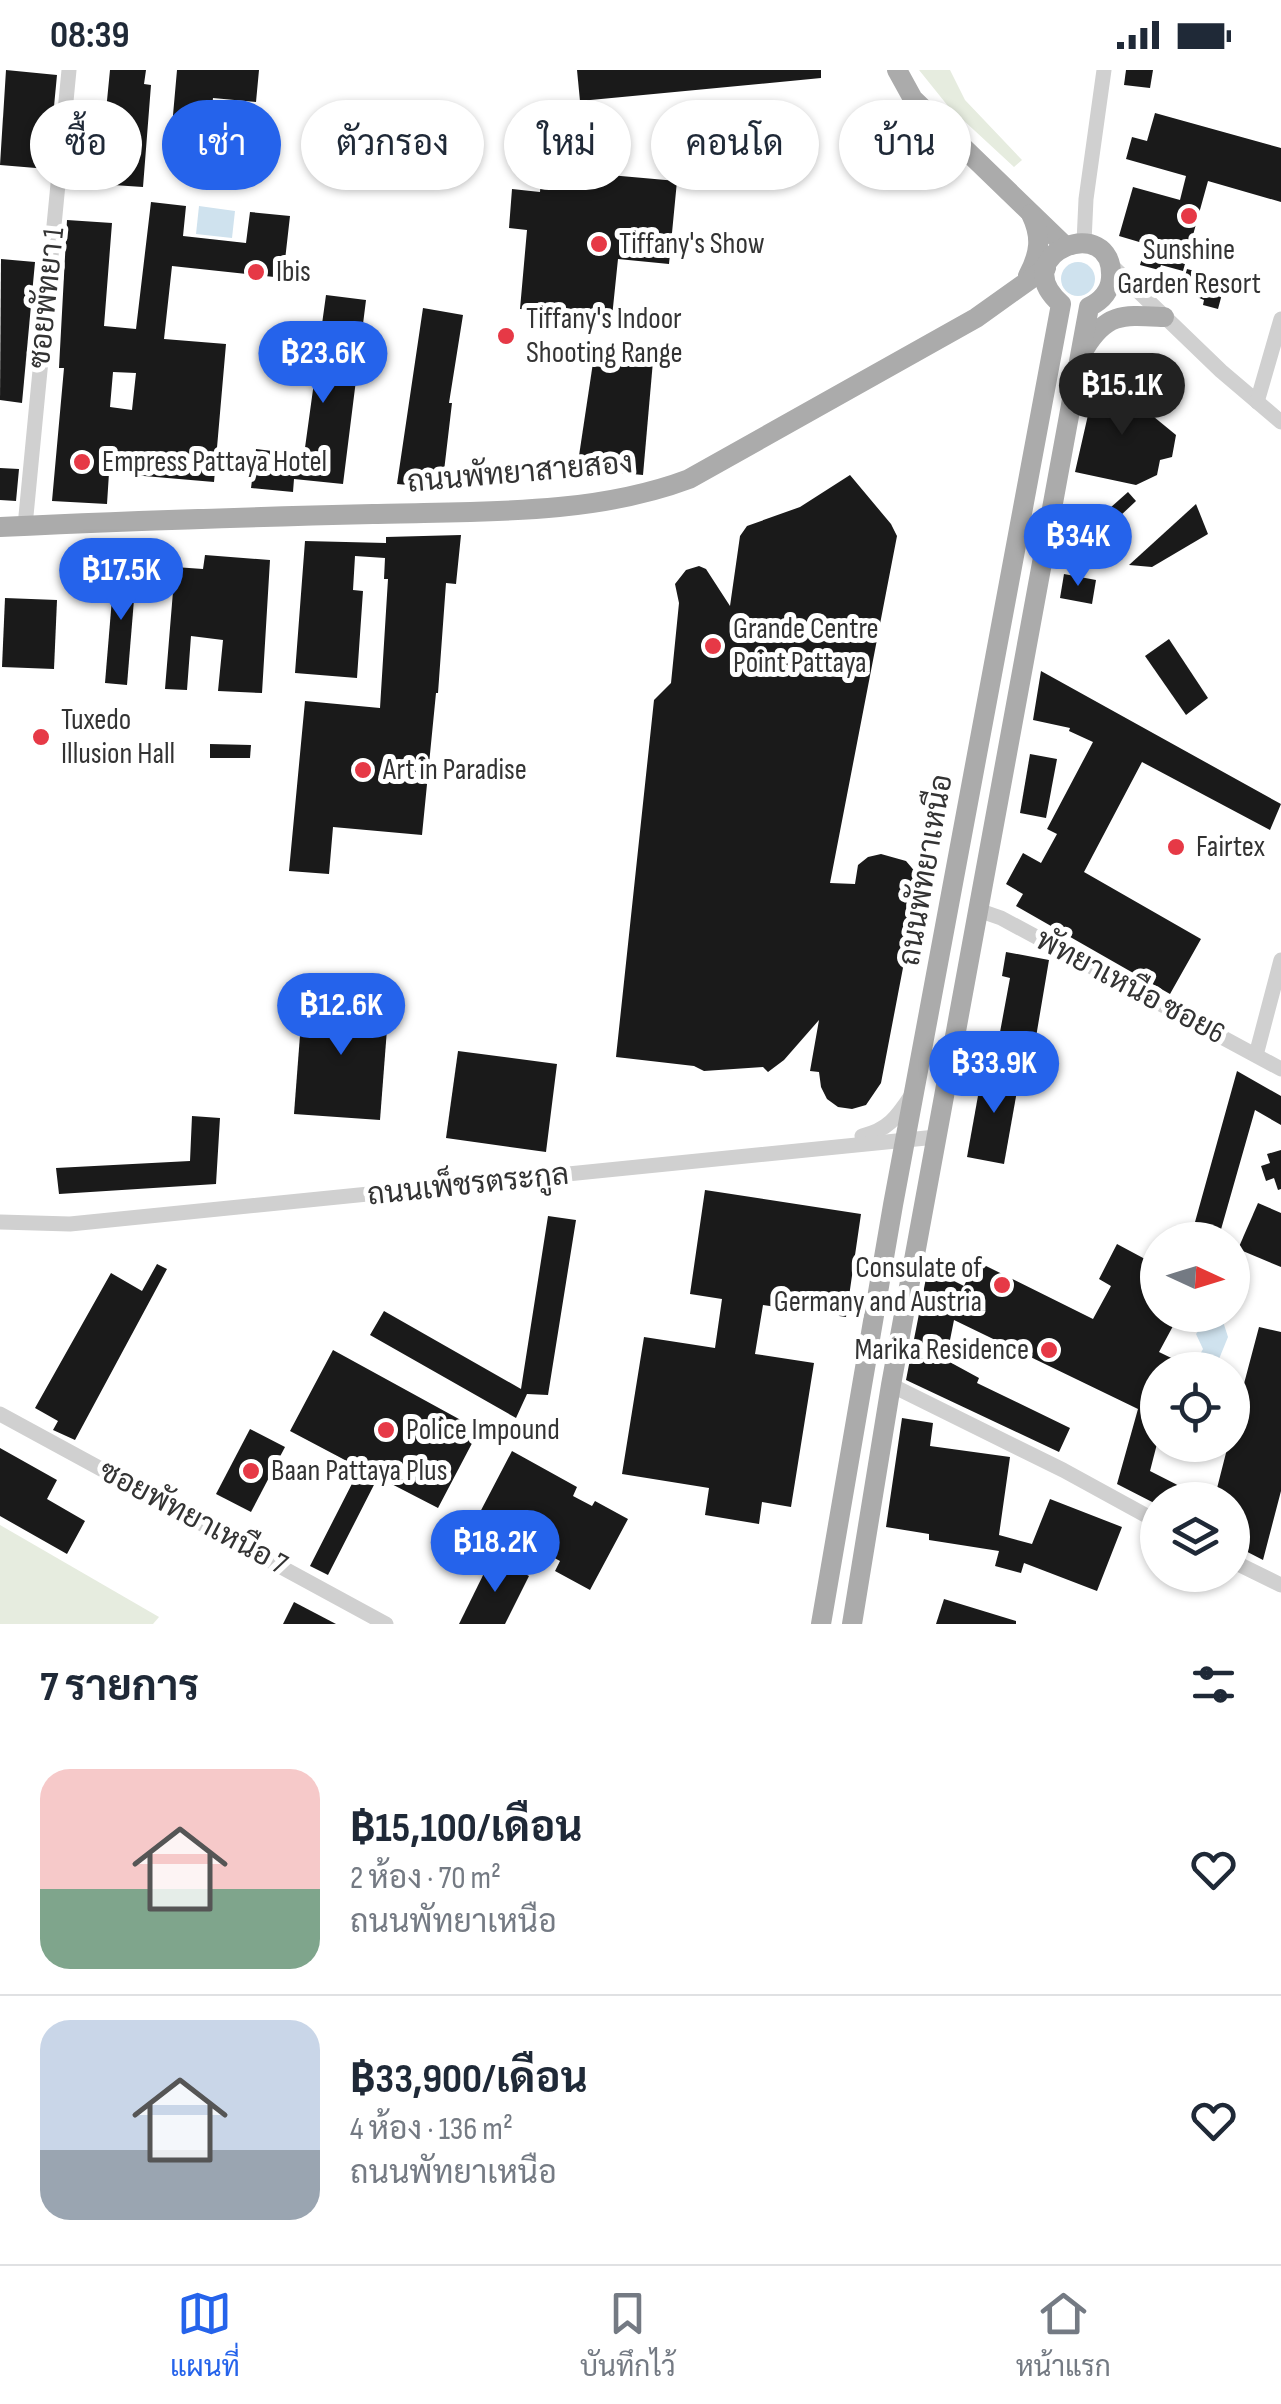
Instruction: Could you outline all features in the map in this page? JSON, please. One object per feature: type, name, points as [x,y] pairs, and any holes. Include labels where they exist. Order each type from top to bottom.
[{"type":"main road","points":[[897,70],[913,99],[1028,208],[1074,244],[1104,253],[1110,264]]},
{"type":"main road","points":[[1024,284],[1040,246],[1039,230],[1028,208]]},
{"type":"main road","name":"ถนนพัทยาสายสอง","points":[[0,527],[495,510],[576,504],[660,490],[689,479],[976,318],[1046,268],[1052,255],[1074,244]]},
{"type":"main road","name":"ถนนพัทยาเหนือ","points":[[852,1624],[891,1385],[1089,307],[1105,296],[1112,281],[1110,264]]},
{"type":"main road","name":"ถนนพัทยาเหนือ","points":[[821,1624],[871,1326],[1061,304],[1048,290],[1046,268]]},
{"type":"main road","points":[[1080,355],[1096,330],[1107,321],[1125,316],[1164,317]]},
{"type":"street","name":"ซอยพัทยา 1","points":[[26,526],[70,70]]},
{"type":"street","points":[[1074,244],[1086,199],[1104,70]]},
{"type":"street","points":[[1110,264],[1281,422]]},
{"type":"street","points":[[1257,402],[1281,319]]},
{"type":"street","name":"พัทยาเหนือ ซอย6","points":[[978,910],[1001,918],[1281,1069]]},
{"type":"street","points":[[1256,1055],[1281,960]]},
{"type":"street","points":[[809,1148],[881,1131],[896,1119],[916,1088]]},
{"type":"street","name":"ถนนเพ็ชรตระกูล","points":[[0,1222],[70,1224],[936,1137]]},
{"type":"street","points":[[891,1385],[1140,1512]]},
{"type":"street","name":"ซอยพัทยาเหนือ 7","points":[[0,1414],[386,1624]]},
{"type":"street","points":[[1250,1570],[1281,1585]]},
{"type":"shaded area","points":[[919,70],[950,70],[965,100],[943,100]]},
{"type":"shaded area","points":[[971,106],[1022,160],[1014,167],[971,127]]},
{"type":"shaded area","points":[[0,1525],[159,1617],[153,1624],[0,1624]]},
{"type":"water","points":[[199,206],[235,211],[232,238],[196,234]]},
{"type":"water","points":[[1078,262],[1090,267],[1095,279],[1090,291],[1078,296],[1066,291],[1061,279],[1066,267]]},
{"type":"water","points":[[1226,1332],[1228,1337],[1222,1352],[1201,1352],[1196,1334]]},
{"type":"building","points":[[6,70],[57,75],[55,100],[30,100],[30,168],[0,165]]},
{"type":"building","points":[[110,70],[146,70],[144,84],[151,85],[143,187],[142,100],[107,100]]},
{"type":"building","points":[[177,70],[259,70],[256,100],[174,100]]},
{"type":"building","points":[[577,70],[821,70],[821,78],[580,100]]},
{"type":"building","points":[[1126,70],[1153,70],[1150,88],[1124,85]]},
{"type":"building","points":[[1155,113],[1281,148],[1281,202],[1208,181],[1183,271],[1140,265],[1146,244],[1119,236],[1133,187],[1180,200],[1186,176],[1126,159],[1132,137],[1147,141]]},
{"type":"building","name":"Tiffany's Show","points":[[631,177],[651,179],[651,190],[676,190],[669,264],[618,259],[612,317],[577,314],[576,329],[544,327],[545,311],[520,309],[527,230],[509,228],[512,190],[631,190]]},
{"type":"building","points":[[151,202],[186,206],[183,236],[246,243],[250,212],[290,216],[283,278],[172,266],[164,339],[226,344],[214,482],[109,473],[107,504],[52,501],[64,368],[59,368],[67,220],[112,223],[104,326],[136,329]],"holes":[[[113,372],[136,373],[132,410],[110,407]]]},
{"type":"building","points":[[1,259],[35,262],[22,403],[0,400]]},
{"type":"building","points":[[1187,269],[1226,279],[1218,309],[1203,305],[1204,300],[1181,290]]},
{"type":"building","points":[[326,295],[366,300],[343,484],[294,479],[293,492],[251,488],[256,449],[304,455]]},
{"type":"building","points":[[423,308],[463,315],[449,403],[442,488],[397,484]]},
{"type":"building","points":[[594,356],[653,361],[643,475],[577,469]]},
{"type":"building","points":[[1098,371],[1176,435],[1172,457],[1160,460],[1157,475],[1136,485],[1075,472]]},
{"type":"building","points":[[0,468],[19,469],[16,501],[0,500]]},
{"type":"building","points":[[850,475],[897,536],[830,883],[855,884],[858,865],[881,854],[906,861],[917,874],[919,884],[881,1083],[866,1105],[852,1109],[838,1107],[827,1099],[819,1072],[810,1071],[819,1020],[784,1060],[768,1072],[763,1067],[704,1071],[694,1066],[616,1057],[654,700],[671,683],[679,603],[675,584],[686,570],[699,566],[706,569],[730,606],[740,536],[747,526],[800,507]]},
{"type":"building","points":[[1128,492],[1136,501],[1119,517],[1110,508]]},
{"type":"building","points":[[1196,504],[1208,534],[1152,567],[1129,565]]},
{"type":"building","points":[[461,535],[456,584],[446,583],[422,835],[333,827],[329,874],[289,871],[305,701],[380,708],[388,579],[384,579],[385,558],[355,556],[353,590],[363,591],[357,678],[295,673],[305,541],[386,543],[386,537]]},
{"type":"building","points":[[205,555],[270,560],[262,693],[218,691],[223,640],[191,636],[187,690],[165,689],[175,567],[203,569]]},
{"type":"building","points":[[115,562],[137,563],[127,685],[105,683]]},
{"type":"building","points":[[1064,574],[1096,580],[1092,604],[1060,598]]},
{"type":"building","points":[[5,598],[57,600],[54,669],[2,667]]},
{"type":"building","points":[[1169,639],[1208,698],[1186,715],[1145,656]]},
{"type":"building","points":[[1041,671],[1281,804],[1270,830],[1142,762],[1084,872],[1201,939],[1170,994],[1016,906],[1023,894],[1006,884],[1023,853],[1041,863],[1057,834],[1047,829],[1093,742],[1069,731],[1070,728],[1033,720]]},
{"type":"building","points":[[210,744],[251,745],[250,758],[210,758]]},
{"type":"building","points":[[1030,754],[1057,759],[1046,818],[1020,813]]},
{"type":"building","points":[[1006,952],[1049,960],[1034,1049],[998,1043],[1010,978],[1002,976]]},
{"type":"building","points":[[303,996],[389,1003],[380,1120],[294,1114]]},
{"type":"building","points":[[458,1051],[557,1064],[546,1152],[446,1138]]},
{"type":"building","points":[[983,1068],[1020,1074],[1004,1164],[967,1157]]},
{"type":"building","points":[[1237,1071],[1281,1096],[1281,1125],[1255,1110],[1223,1222],[1195,1222]]},
{"type":"building","points":[[192,1116],[220,1118],[216,1184],[59,1194],[56,1168],[190,1161]]},
{"type":"building","points":[[1281,1150],[1278,1190],[1274,1178],[1266,1181],[1261,1166],[1270,1163],[1267,1154]]},
{"type":"building","points":[[705,1190],[861,1214],[846,1317],[763,1305],[755,1354],[814,1363],[791,1507],[762,1502],[759,1524],[705,1515],[709,1488],[622,1474],[644,1337],[715,1348],[722,1299],[690,1294]]},
{"type":"building","points":[[1258,1203],[1281,1213],[1281,1267],[1250,1254],[1250,1222]]},
{"type":"building","points":[[548,1216],[576,1220],[548,1395],[527,1394],[516,1418],[370,1335],[384,1311],[521,1389]]},
{"type":"building","points":[[1117,1244],[1140,1256],[1140,1332],[1170,1332],[1159,1352],[1140,1352],[1140,1462],[1152,1462],[1150,1471],[1172,1482],[1140,1482],[1140,1496],[1117,1484],[1138,1409],[954,1320],[946,1360],[979,1378],[977,1383],[1070,1428],[1059,1452],[906,1380],[928,1268],[964,1286],[976,1261],[1093,1319],[1111,1286],[1099,1279]]},
{"type":"building","points":[[157,1264],[167,1269],[75,1440],[53,1430],[58,1421],[35,1408],[111,1273],[142,1291]]},
{"type":"building","points":[[1259,1327],[1281,1332],[1281,1491],[1263,1560],[1250,1553],[1250,1482],[1219,1482],[1224,1462],[1250,1462],[1250,1361]]},
{"type":"building","points":[[333,1350],[479,1430],[438,1508],[378,1477],[328,1575],[310,1566],[360,1468],[290,1431]]},
{"type":"building","points":[[902,1418],[933,1423],[930,1446],[1010,1457],[999,1535],[1032,1544],[1050,1499],[1122,1527],[1097,1591],[1024,1563],[1021,1573],[995,1566],[999,1551],[929,1540],[929,1534],[886,1527]]},
{"type":"building","name":"Baan Pattaya Plus","points":[[250,1429],[285,1447],[251,1512],[216,1494]]},
{"type":"building","points":[[0,1448],[57,1480],[47,1499],[85,1521],[67,1554],[0,1516]]},
{"type":"building","points":[[512,1451],[577,1487],[573,1496],[592,1506],[595,1501],[628,1519],[590,1590],[555,1571],[560,1561],[478,1516]]},
{"type":"building","points":[[492,1557],[529,1576],[505,1624],[459,1624]]},
{"type":"building","points":[[944,1599],[1016,1621],[1016,1624],[936,1624]]},
{"type":"building","points":[[294,1602],[336,1624],[283,1624]]},
{"type":"place","name":"Sunshine Garden Resort","points":[[1189,216]]},
{"type":"place","name":"Tiffany's Show","points":[[599,244]]},
{"type":"place","name":"Ibis","points":[[256,272]]},
{"type":"place","name":"Tiffany's Indoor Shooting Range","points":[[506,336]]},
{"type":"place","name":"Empress Pattaya Hotel","points":[[82,462]]},
{"type":"place","name":"Grande Centre Point Pattaya","points":[[713,646]]},
{"type":"place","name":"Tuxedo Illusion Hall","points":[[41,737]]},
{"type":"place","name":"Art in Paradise","points":[[363,770]]},
{"type":"place","name":"Fairtex","points":[[1176,847]]},
{"type":"place","name":"Consulate of Germany and Austria","points":[[1002,1285]]},
{"type":"place","name":"Marika Residence","points":[[1049,1350]]},
{"type":"place","name":"Police Impound","points":[[386,1430]]},
{"type":"place","name":"Baan Pattaya Plus","points":[[251,1471]]}]
